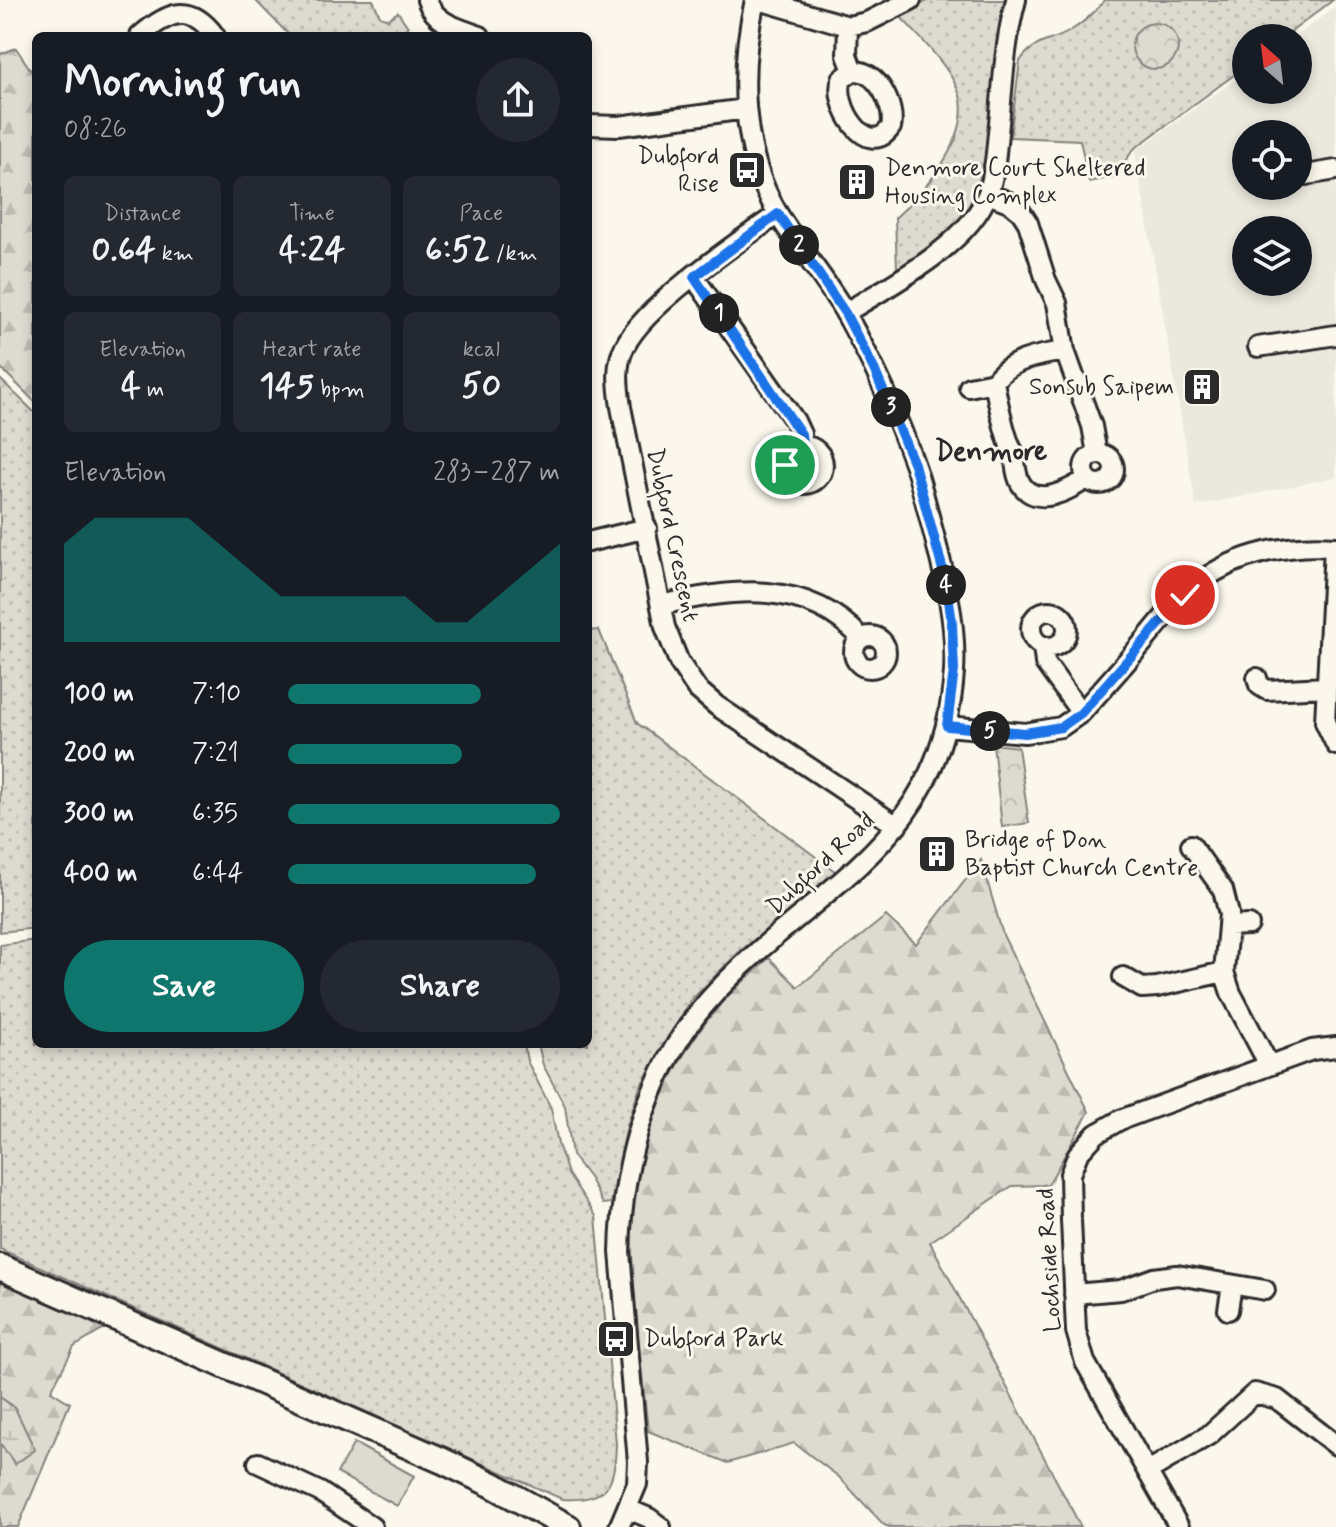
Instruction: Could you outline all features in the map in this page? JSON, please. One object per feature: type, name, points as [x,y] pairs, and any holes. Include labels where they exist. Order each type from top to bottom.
[{"type":"main road","points":[[0,1267],[443,1461],[568,1527]]},
{"type":"street","points":[[757,0],[848,26],[867,22],[911,0]]},
{"type":"street","name":"Dubford Road","points":[[619,1527],[637,1484],[638,1462],[620,1252],[621,1219],[629,1158],[647,1104],[676,1046],[713,995],[764,947],[846,880],[874,854],[897,826],[925,781],[947,726],[954,670],[947,585],[914,464],[874,369],[845,313],[778,214],[763,185],[754,156],[746,109],[748,49],[757,0]]},
{"type":"street","points":[[845,313],[951,243],[976,215],[988,194],[995,160],[1003,64],[1016,0]]},
{"type":"street","points":[[413,18],[428,4],[434,14],[468,32]]},
{"type":"street","points":[[145,32],[163,18],[182,13],[205,23],[212,32]]},
{"type":"street","points":[[848,26],[847,55],[853,71]]},
{"type":"street","points":[[592,125],[619,126],[746,109]]},
{"type":"street","points":[[1312,174],[1336,170]]},
{"type":"street","points":[[988,194],[1009,202],[1028,223],[1046,280],[1057,303],[1065,351],[1092,426],[1097,454]]},
{"type":"street","name":"Dubford Crescent","points":[[778,214],[641,320],[623,348],[618,385],[621,407],[672,649],[697,689],[717,706],[897,826]]},
{"type":"street","points":[[694,277],[795,421],[802,446]]},
{"type":"street","points":[[1258,347],[1336,335]]},
{"type":"street","points":[[969,387],[994,382],[1001,373],[1037,355],[1065,351]]},
{"type":"street","points":[[994,382],[1014,454],[1014,468],[1021,485],[1030,493],[1040,496],[1072,489],[1087,479]]},
{"type":"street","points":[[1097,454],[1111,460],[1114,467],[1113,475],[1100,484],[1087,479],[1084,471],[1086,462],[1097,454]]},
{"type":"street","points":[[592,541],[647,528]]},
{"type":"street","points":[[947,726],[1025,733],[1061,727],[1081,713],[1177,602],[1202,580],[1239,560],[1274,550],[1298,546],[1335,547],[1325,722],[1336,745]]},
{"type":"street","points":[[662,605],[729,591],[770,593],[813,604],[844,620],[861,638]]},
{"type":"street","points":[[1043,646],[1045,663],[1081,713]]},
{"type":"street","points":[[1257,678],[1259,685],[1267,690],[1326,687]]},
{"type":"street","points":[[1191,845],[1223,890],[1229,914],[1224,972],[1231,993],[1269,1065]]},
{"type":"street","points":[[1228,926],[1249,925]]},
{"type":"street","points":[[1128,986],[1157,987],[1224,972]]},
{"type":"street","name":"Lochside Road","points":[[1179,1527],[1085,1362],[1076,1331],[1071,1168],[1087,1143],[1120,1120],[1322,1046],[1336,1047]]},
{"type":"street","points":[[1074,1294],[1121,1290],[1164,1275],[1265,1290]]},
{"type":"street","points":[[1228,1310],[1232,1285]]},
{"type":"street","points":[[1148,1471],[1209,1435],[1255,1393],[1277,1399],[1323,1424],[1336,1445]]},
{"type":"street","points":[[258,1463],[320,1492],[372,1527]]},
{"type":"street","points":[[628,1509],[661,1527]]},
{"type":"shaded area","points":[[1336,7],[1336,477],[1196,506],[1135,151],[1232,82],[1232,104],[1312,104],[1312,24]]},
{"type":"green space","points":[[255,0],[373,0],[380,16],[388,19],[398,12],[408,27],[400,32],[286,32]]},
{"type":"green space","points":[[929,0],[1005,0],[992,115],[981,174],[960,220],[939,241],[897,269],[895,218],[942,165],[958,132],[961,116],[961,100],[952,78],[900,16]]},
{"type":"green space","points":[[1105,0],[1333,0],[1301,24],[1232,24],[1232,76],[1134,149],[1113,177],[1089,182],[1080,140],[1010,137],[1020,61],[1037,45],[1063,35]]},
{"type":"green space","points":[[1155,23],[1171,30],[1178,46],[1171,62],[1155,69],[1139,62],[1132,46],[1139,30]]},
{"type":"green space","points":[[16,48],[32,72],[32,399],[0,367],[0,54]]},
{"type":"green space","points":[[0,379],[32,410],[32,928],[0,932]]},
{"type":"green space","points":[[599,630],[637,723],[836,872],[738,953],[691,1000],[640,1087],[627,1126],[611,1203],[603,1204],[572,1155],[565,1106],[543,1065],[539,1048],[592,1048],[592,631]]},
{"type":"green space","points":[[993,744],[1018,747],[1029,823],[1002,827]]},
{"type":"green space","points":[[981,860],[1003,935],[1089,1112],[1048,1185],[1012,1186],[930,1242],[1081,1527],[889,1527],[839,1477],[794,1443],[728,1463],[648,1431],[634,1298],[632,1219],[644,1150],[669,1083],[686,1052],[728,996],[769,958],[798,987],[886,916],[916,944]]},
{"type":"green space","points":[[32,941],[32,1048],[525,1048],[527,1061],[551,1108],[568,1174],[596,1216],[616,1443],[614,1470],[606,1488],[590,1497],[562,1499],[0,1249],[0,945]]},
{"type":"green space","points":[[0,1278],[104,1329],[74,1347],[51,1391],[70,1403],[18,1527],[0,1527],[0,1443],[15,1464],[15,1408],[0,1397]]},
{"type":"green space","points":[[0,1397],[15,1408],[35,1450],[15,1464],[0,1443]]},
{"type":"green space","points":[[354,1443],[414,1476],[397,1506],[337,1473]]},
{"type":"place","name":"Dubford Rise","points":[[747,170]]},
{"type":"place","name":"Denmore Court Sheltered Housing Complex","points":[[857,182]]},
{"type":"place","name":"Sonsub Saipem","points":[[1202,387]]},
{"type":"place","name":"Bridge of Don Baptist Church Centre","points":[[937,854]]},
{"type":"place","name":"Dubford Park","points":[[616,1339]]},
{"type":"district","name":"Denmore","points":[[991,452]]},
{"type":"route","points":[[785,465],[790,452],[802,446],[795,421],[694,277],[778,214],[845,313],[874,369],[914,464],[947,585],[952,624],[954,670],[947,726],[1001,733],[1061,727],[1081,713],[1185,595]]}]
